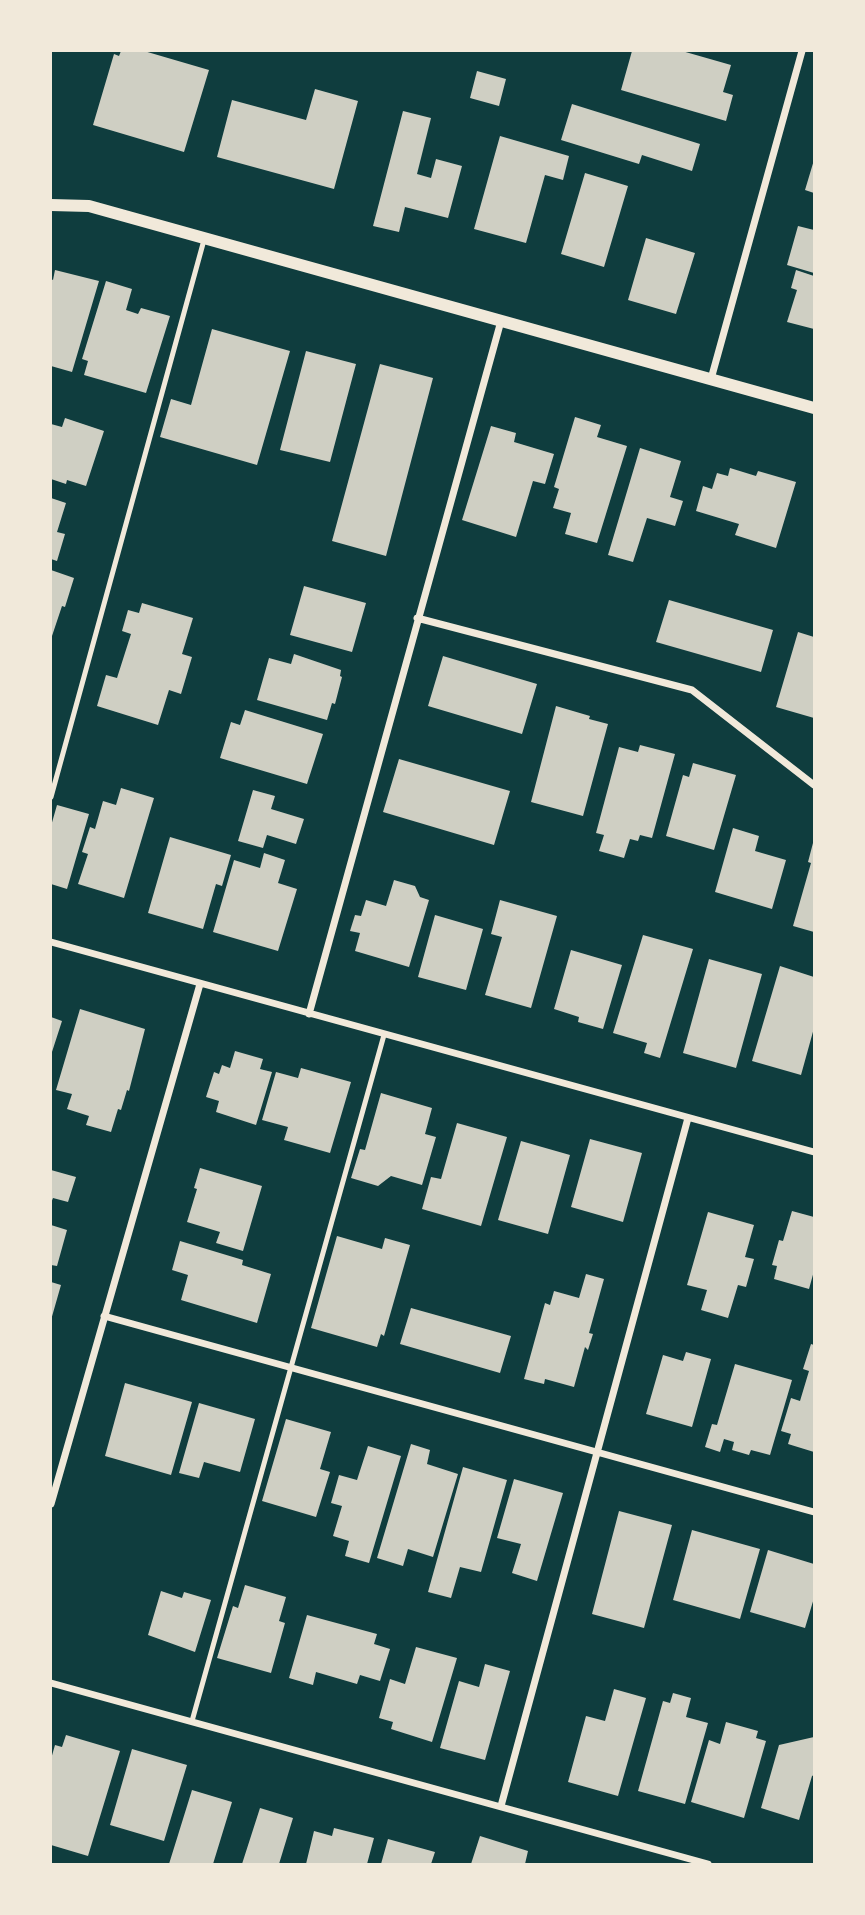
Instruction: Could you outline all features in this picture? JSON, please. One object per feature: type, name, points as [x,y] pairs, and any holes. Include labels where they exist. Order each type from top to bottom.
[{"type":"street","points":[[711,379],[802,51]]},
{"type":"street","points":[[51,205],[89,206],[814,408]]},
{"type":"street","points":[[309,1014],[501,321]]},
{"type":"street","points":[[417,618],[692,690],[814,785]]},
{"type":"street","points":[[51,942],[814,1153]]},
{"type":"street","points":[[51,1504],[200,984]]},
{"type":"street","points":[[501,1806],[688,1118]]},
{"type":"street","points":[[104,1316],[814,1512]]},
{"type":"street","points":[[51,1683],[708,1864]]},
{"type":"lane","points":[[51,797],[204,238]]},
{"type":"lane","points":[[192,1721],[384,1035]]},
{"type":"building","points":[[121,51],[144,51],[209,70],[184,152],[93,125],[114,54],[119,56]]},
{"type":"building","points":[[632,51],[682,51],[731,65],[723,92],[733,95],[726,121],[621,90]]},
{"type":"building","points":[[477,71],[506,79],[499,106],[470,98]]},
{"type":"building","points":[[315,89],[358,101],[334,189],[217,157],[232,100],[306,120]]},
{"type":"building","points":[[572,104],[700,144],[692,171],[642,155],[639,164],[561,140]]},
{"type":"building","points":[[403,111],[431,118],[417,174],[431,178],[436,159],[462,166],[448,218],[405,207],[399,232],[373,226]]},
{"type":"building","points":[[500,136],[569,156],[563,180],[545,175],[526,243],[474,229]]},
{"type":"building","points":[[814,160],[814,193],[805,190]]},
{"type":"building","points":[[585,173],[628,186],[604,267],[561,254]]},
{"type":"building","points":[[798,226],[814,230],[814,273],[787,265]]},
{"type":"building","points":[[646,238],[695,253],[676,314],[628,300]]},
{"type":"building","points":[[55,270],[99,281],[72,372],[51,366],[51,279],[53,280]]},
{"type":"building","points":[[796,270],[814,276],[814,329],[787,322],[797,290],[791,288]]},
{"type":"building","points":[[106,281],[132,289],[126,310],[138,314],[141,308],[170,316],[146,393],[84,375],[88,361],[82,359]]},
{"type":"building","points":[[212,329],[290,351],[257,465],[160,437],[171,399],[191,405]]},
{"type":"building","points":[[306,351],[356,364],[330,462],[280,450]]},
{"type":"building","points":[[380,364],[433,378],[386,556],[332,541]]},
{"type":"building","points":[[575,417],[601,425],[597,437],[627,446],[597,543],[565,534],[571,513],[553,508],[559,489],[554,487]]},
{"type":"building","points":[[65,418],[104,431],[86,486],[67,480],[66,484],[51,479],[51,424],[62,427]]},
{"type":"building","points":[[491,426],[516,433],[514,442],[554,454],[545,484],[533,481],[516,537],[462,520]]},
{"type":"building","points":[[640,448],[681,461],[670,497],[683,501],[675,526],[647,518],[633,562],[608,555]]},
{"type":"building","points":[[730,468],[756,476],[758,471],[796,482],[776,548],[735,535],[739,524],[696,511],[703,486],[712,489],[717,473],[728,476]]},
{"type":"building","points":[[51,498],[66,503],[57,532],[65,534],[57,561],[51,559]]},
{"type":"building","points":[[51,570],[74,578],[51,639]]},
{"type":"building","points":[[304,586],[366,603],[352,652],[290,635]]},
{"type":"building","points":[[669,600],[773,630],[761,672],[656,642]]},
{"type":"building","points":[[142,603],[193,618],[182,654],[192,657],[181,694],[169,690],[158,725],[97,706],[106,675],[117,678],[131,634],[122,631],[128,610],[139,613]]},
{"type":"building","points":[[798,632],[814,637],[814,718],[776,707]]},
{"type":"building","points":[[294,654],[341,670],[342,677],[335,704],[332,703],[327,720],[257,700],[269,658],[291,664]]},
{"type":"building","points":[[443,656],[537,684],[522,734],[428,706]]},
{"type":"building","points":[[556,706],[608,724],[583,816],[531,802]]},
{"type":"building","points":[[245,710],[323,734],[307,784],[220,758],[231,722],[240,725]]},
{"type":"building","points":[[640,745],[675,754],[652,838],[640,835],[638,841],[630,839],[624,858],[599,851],[604,835],[596,833],[619,747],[638,752]]},
{"type":"building","points":[[399,759],[510,791],[494,845],[383,812]]},
{"type":"building","points":[[693,763],[736,775],[714,850],[666,836],[683,775],[689,777]]},
{"type":"building","points":[[121,788],[154,798],[124,898],[78,884],[88,854],[82,852],[90,827],[95,829],[103,801],[116,805]]},
{"type":"building","points":[[253,790],[275,796],[271,809],[304,819],[296,844],[267,835],[263,848],[238,841]]},
{"type":"building","points":[[57,805],[89,814],[67,889],[51,884],[51,826]]},
{"type":"building","points":[[733,828],[759,836],[755,851],[786,860],[772,909],[715,892]]},
{"type":"building","points":[[170,837],[231,855],[222,886],[216,884],[203,929],[148,913]]},
{"type":"building","points":[[813,843],[814,932],[793,926],[811,863],[808,862]]},
{"type":"building","points":[[264,853],[285,860],[278,883],[297,889],[278,951],[213,932],[234,860],[260,868]]},
{"type":"building","points":[[394,880],[415,886],[420,897],[429,900],[409,967],[355,951],[360,933],[350,931],[355,915],[361,916],[366,900],[386,906]]},
{"type":"building","points":[[500,900],[557,916],[531,1008],[485,995],[502,937],[491,934]]},
{"type":"building","points":[[435,915],[483,929],[466,990],[418,977]]},
{"type":"building","points":[[643,935],[693,949],[660,1058],[644,1053],[647,1043],[613,1033]]},
{"type":"building","points":[[571,950],[622,965],[603,1029],[578,1022],[579,1017],[554,1009]]},
{"type":"building","points":[[709,959],[762,974],[736,1068],[683,1053]]},
{"type":"building","points":[[780,966],[814,977],[814,1028],[801,1075],[752,1061]]},
{"type":"building","points":[[80,1009],[145,1029],[129,1091],[127,1090],[121,1110],[118,1109],[111,1132],[86,1125],[89,1116],[67,1109],[72,1094],[56,1090]]},
{"type":"building","points":[[51,1017],[62,1021],[51,1055]]},
{"type":"building","points":[[235,1051],[263,1059],[260,1069],[272,1072],[256,1125],[216,1112],[219,1101],[206,1097],[214,1072],[219,1074],[222,1065],[230,1068]]},
{"type":"building","points":[[301,1068],[351,1082],[330,1153],[284,1140],[288,1127],[262,1120],[276,1072],[298,1078]]},
{"type":"building","points":[[381,1093],[432,1108],[425,1134],[436,1137],[422,1185],[391,1176],[378,1186],[351,1178],[360,1149],[365,1150]]},
{"type":"building","points":[[457,1123],[507,1137],[481,1226],[422,1209],[431,1177],[441,1179]]},
{"type":"building","points":[[590,1139],[642,1153],[623,1222],[571,1207]]},
{"type":"building","points":[[521,1141],[570,1155],[548,1234],[498,1220]]},
{"type":"building","points":[[200,1168],[262,1186],[243,1251],[216,1243],[220,1232],[187,1222]]},
{"type":"building","points":[[51,1170],[76,1177],[68,1202],[53,1198],[51,1203]]},
{"type":"building","points":[[792,1211],[814,1217],[814,1271],[809,1289],[774,1279],[777,1266],[772,1265],[779,1240],[783,1241]]},
{"type":"building","points":[[708,1212],[754,1225],[745,1257],[754,1259],[746,1287],[738,1285],[728,1318],[701,1310],[707,1290],[687,1285]]},
{"type":"building","points":[[51,1225],[67,1230],[57,1266],[51,1265]]},
{"type":"building","points":[[337,1236],[382,1249],[385,1238],[410,1245],[384,1336],[381,1334],[377,1347],[311,1328]]},
{"type":"building","points":[[180,1241],[243,1260],[242,1265],[271,1274],[257,1323],[181,1300],[188,1275],[172,1270]]},
{"type":"building","points":[[586,1274],[604,1279],[589,1333],[593,1334],[588,1350],[585,1347],[574,1387],[545,1379],[544,1384],[524,1379],[545,1303],[550,1305],[554,1291],[579,1298]]},
{"type":"building","points":[[51,1282],[61,1285],[51,1320]]},
{"type":"building","points":[[411,1308],[511,1336],[500,1373],[400,1344]]},
{"type":"building","points":[[811,1344],[814,1345],[814,1452],[788,1444],[791,1434],[781,1431],[791,1398],[800,1401],[809,1371],[803,1369]]},
{"type":"building","points":[[686,1352],[711,1359],[692,1427],[646,1414],[663,1355],[683,1361]]},
{"type":"building","points":[[735,1364],[792,1380],[770,1455],[751,1450],[749,1455],[732,1450],[734,1442],[724,1439],[720,1452],[705,1447],[712,1424],[717,1425]]},
{"type":"building","points":[[125,1383],[192,1402],[171,1475],[105,1456]]},
{"type":"building","points":[[199,1403],[255,1419],[240,1472],[204,1462],[199,1478],[179,1473]]},
{"type":"building","points":[[286,1419],[331,1432],[320,1469],[330,1472],[316,1517],[262,1501]]},
{"type":"building","points":[[411,1444],[430,1450],[427,1464],[458,1474],[433,1557],[408,1549],[403,1566],[377,1558]]},
{"type":"building","points":[[368,1446],[401,1456],[369,1563],[345,1556],[349,1541],[333,1536],[342,1506],[331,1503],[339,1475],[357,1480]]},
{"type":"building","points":[[463,1467],[507,1480],[481,1572],[460,1567],[451,1598],[428,1592]]},
{"type":"building","points":[[514,1479],[563,1493],[537,1581],[512,1573],[521,1544],[497,1538]]},
{"type":"building","points":[[619,1511],[672,1525],[644,1628],[592,1614]]},
{"type":"building","points":[[692,1530],[760,1549],[740,1619],[673,1600]]},
{"type":"building","points":[[768,1550],[814,1564],[814,1598],[805,1628],[750,1612]]},
{"type":"building","points":[[245,1585],[286,1597],[279,1621],[285,1623],[271,1673],[217,1658],[233,1606],[238,1608]]},
{"type":"building","points":[[161,1591],[182,1598],[184,1592],[211,1600],[195,1652],[148,1635]]},
{"type":"building","points":[[307,1615],[377,1634],[374,1644],[390,1649],[380,1681],[360,1675],[357,1684],[316,1672],[313,1685],[289,1678]]},
{"type":"building","points":[[416,1647],[457,1658],[432,1742],[391,1729],[393,1722],[379,1718],[390,1679],[405,1684]]},
{"type":"building","points":[[485,1664],[510,1671],[485,1760],[440,1748],[459,1681],[479,1687]]},
{"type":"building","points":[[614,1689],[646,1698],[618,1796],[568,1782],[586,1716],[605,1721]]},
{"type":"building","points":[[673,1693],[691,1698],[686,1717],[708,1723],[685,1804],[638,1791],[663,1701],[670,1703]]},
{"type":"building","points":[[726,1722],[758,1731],[756,1738],[766,1741],[744,1818],[691,1802],[709,1740],[720,1744]]},
{"type":"building","points":[[66,1735],[120,1751],[88,1856],[51,1845],[51,1759],[55,1745],[62,1747]]},
{"type":"building","points":[[814,1737],[814,1775],[799,1820],[761,1808],[779,1745]]},
{"type":"building","points":[[132,1749],[187,1765],[164,1841],[110,1825]]},
{"type":"building","points":[[192,1790],[232,1802],[213,1864],[169,1864]]},
{"type":"building","points":[[260,1808],[293,1818],[279,1864],[242,1864]]},
{"type":"building","points":[[334,1828],[374,1838],[367,1864],[306,1864],[314,1831],[332,1836]]},
{"type":"building","points":[[480,1836],[528,1851],[525,1864],[471,1864]]},
{"type":"building","points":[[388,1839],[435,1852],[431,1864],[381,1864]]}]
